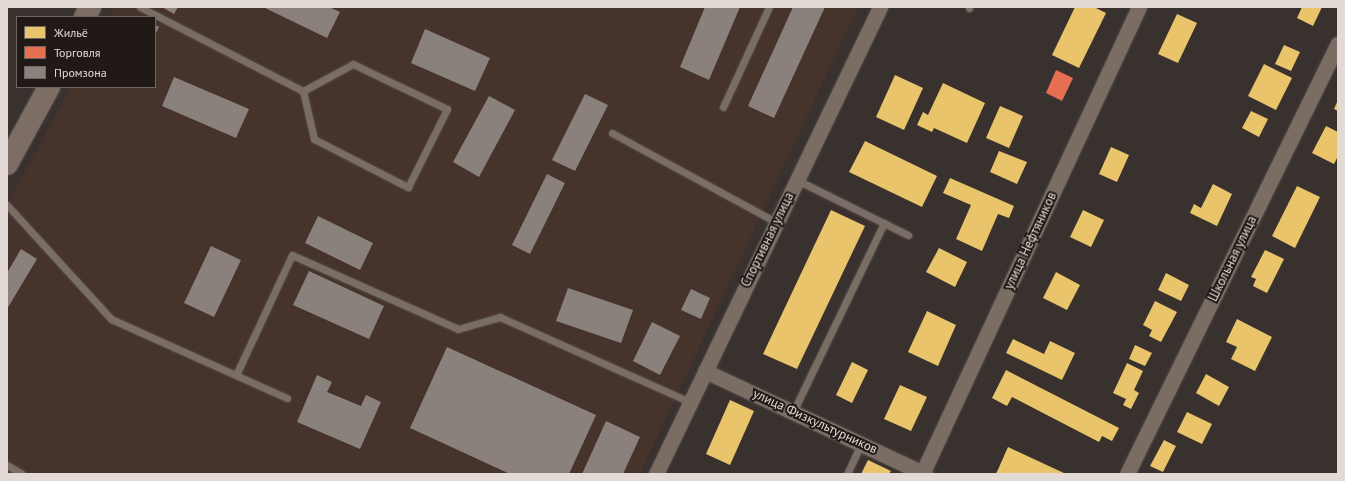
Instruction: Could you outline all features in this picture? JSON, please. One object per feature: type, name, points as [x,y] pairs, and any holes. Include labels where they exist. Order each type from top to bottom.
[{"type":"main road","points":[[86,16],[90,7]]},
{"type":"main road","points":[[7,164],[48,88]]},
{"type":"street","name":"Спортивная улица","points":[[656,474],[704,371],[880,7]]},
{"type":"street","name":"улица Нефтяников","points":[[924,474],[1139,7]]},
{"type":"street","name":"Школьная улица","points":[[1128,474],[1338,44]]},
{"type":"street","name":"улица Физкультурников","points":[[704,371],[924,474]]},
{"type":"lane","points":[[140,7],[303,91],[314,139],[408,187],[447,109],[353,64],[303,91]]},
{"type":"lane","points":[[723,107],[769,7]]},
{"type":"lane","points":[[612,133],[776,222]]},
{"type":"lane","points":[[797,180],[908,235]]},
{"type":"lane","points":[[7,205],[111,319],[287,398]]},
{"type":"lane","points":[[793,412],[884,224]]},
{"type":"lane","points":[[236,375],[292,255],[458,329],[500,317],[690,402]]},
{"type":"lane","points":[[847,474],[861,444]]},
{"type":"lane","points":[[7,465],[22,474]]},
{"type":"shaded area","points":[[115,7],[858,7],[640,474],[7,474],[7,205],[70,88],[156,88],[156,16],[110,16]]},
{"type":"building: Жильё","points":[[1075,7],[1094,7],[1106,13],[1079,68],[1052,55]]},
{"type":"building: Жильё","points":[[1302,7],[1322,7],[1313,26],[1297,18]]},
{"type":"building: Жильё","points":[[1177,14],[1197,23],[1178,63],[1158,54]]},
{"type":"building: Жильё","points":[[1284,45],[1300,52],[1291,71],[1275,64]]},
{"type":"building: Жильё","points":[[1264,64],[1292,78],[1276,110],[1248,96]]},
{"type":"building: Жильё","points":[[895,75],[923,88],[904,130],[876,117]]},
{"type":"building: Жильё","points":[[943,83],[985,103],[967,143],[934,128],[932,132],[917,125],[923,112],[928,115]]},
{"type":"building: Жильё","points":[[1338,100],[1338,111],[1334,109]]},
{"type":"building: Жильё","points":[[1000,106],[1023,116],[1009,148],[986,138]]},
{"type":"building: Жильё","points":[[1251,111],[1268,119],[1259,137],[1242,128]]},
{"type":"building: Жильё","points":[[1326,126],[1338,132],[1338,156],[1334,164],[1312,153]]},
{"type":"building: Жильё","points":[[865,141],[937,176],[922,207],[849,172]]},
{"type":"building: Жильё","points":[[1111,147],[1129,155],[1117,182],[1099,174]]},
{"type":"building: Жильё","points":[[999,151],[1027,162],[1017,184],[990,172]]},
{"type":"building: Жильё","points":[[950,178],[1014,206],[1009,218],[998,214],[982,251],[956,239],[971,205],[943,193]]},
{"type":"building: Жильё","points":[[1213,184],[1232,194],[1217,226],[1190,213],[1194,204],[1201,208]]},
{"type":"building: Жильё","points":[[1297,186],[1320,197],[1295,248],[1272,236]]},
{"type":"building: Жильё","points":[[831,210],[865,226],[797,369],[763,354]]},
{"type":"building: Жильё","points":[[1083,210],[1104,220],[1091,247],[1070,237]]},
{"type":"building: Жильё","points":[[939,248],[967,262],[955,287],[926,272]]},
{"type":"building: Жильё","points":[[1265,250],[1284,259],[1267,293],[1253,286],[1256,279],[1251,277]]},
{"type":"building: Жильё","points":[[1056,272],[1080,285],[1067,310],[1043,298]]},
{"type":"building: Жильё","points":[[1166,273],[1189,285],[1181,301],[1158,290]]},
{"type":"building: Жильё","points":[[1155,301],[1177,312],[1161,342],[1149,336],[1152,330],[1143,325]]},
{"type":"building: Жильё","points":[[927,311],[956,325],[938,366],[908,352]]},
{"type":"building: Жильё","points":[[1237,319],[1272,337],[1255,371],[1231,359],[1237,347],[1226,342]]},
{"type":"building: Жильё","points":[[1013,339],[1044,354],[1050,341],[1075,353],[1062,380],[1006,353]]},
{"type":"building: Жильё","points":[[1135,345],[1152,353],[1145,366],[1129,359]]},
{"type":"building: Жильё","points":[[852,362],[868,370],[852,403],[836,395]]},
{"type":"building: Жильё","points":[[1127,363],[1143,371],[1134,390],[1139,393],[1131,409],[1123,405],[1126,399],[1113,393]]},
{"type":"building: Жильё","points":[[1006,370],[1119,428],[1112,441],[1102,436],[1099,442],[1012,397],[1007,406],[992,398]]},
{"type":"building: Жильё","points":[[1206,374],[1229,387],[1219,406],[1196,393]]},
{"type":"building: Жильё","points":[[900,385],[927,397],[911,431],[884,419]]},
{"type":"building: Жильё","points":[[730,400],[754,411],[730,465],[706,454]]},
{"type":"building: Жильё","points":[[1187,412],[1212,424],[1202,444],[1177,432]]},
{"type":"building: Жильё","points":[[1164,440],[1176,446],[1163,472],[1150,466]]},
{"type":"building: Жильё","points":[[1008,447],[1066,474],[996,474]]},
{"type":"building: Жильё","points":[[868,460],[891,471],[889,474],[861,474]]},
{"type":"building: Торговля","points":[[1056,70],[1073,78],[1062,101],[1046,93]]},
{"type":"building: Промзона","points":[[162,7],[178,7],[174,14]]},
{"type":"building: Промзона","points":[[263,7],[329,7],[340,12],[327,38]]},
{"type":"building: Промзона","points":[[705,7],[740,7],[709,80],[680,67]]},
{"type":"building: Промзона","points":[[793,7],[825,7],[774,118],[748,106]]},
{"type":"building: Промзона","points":[[156,26],[159,27],[156,33]]},
{"type":"building: Промзона","points":[[425,29],[490,58],[475,91],[411,63]]},
{"type":"building: Промзона","points":[[174,77],[249,109],[236,138],[162,106]]},
{"type":"building: Промзона","points":[[585,94],[608,105],[575,171],[552,160]]},
{"type":"building: Промзона","points":[[489,96],[515,110],[479,177],[453,162]]},
{"type":"building: Промзона","points":[[547,174],[565,183],[530,254],[512,245]]},
{"type":"building: Промзона","points":[[318,216],[373,243],[360,270],[305,243]]},
{"type":"building: Промзона","points":[[211,246],[241,260],[214,317],[184,303]]},
{"type":"building: Промзона","points":[[21,249],[37,259],[7,309],[7,273]]},
{"type":"building: Промзона","points":[[309,271],[384,306],[369,339],[293,305]]},
{"type":"building: Промзона","points":[[568,288],[633,310],[621,343],[556,321]]},
{"type":"building: Промзона","points":[[691,289],[710,298],[701,319],[681,310]]},
{"type":"building: Промзона","points":[[652,322],[680,336],[660,375],[633,361]]},
{"type":"building: Промзона","points":[[447,347],[596,415],[569,474],[510,474],[410,428]]},
{"type":"building: Промзона","points":[[317,375],[332,382],[327,392],[361,406],[366,395],[381,402],[360,449],[297,422]]},
{"type":"building: Промзона","points":[[606,421],[640,437],[623,474],[582,474]]}]
